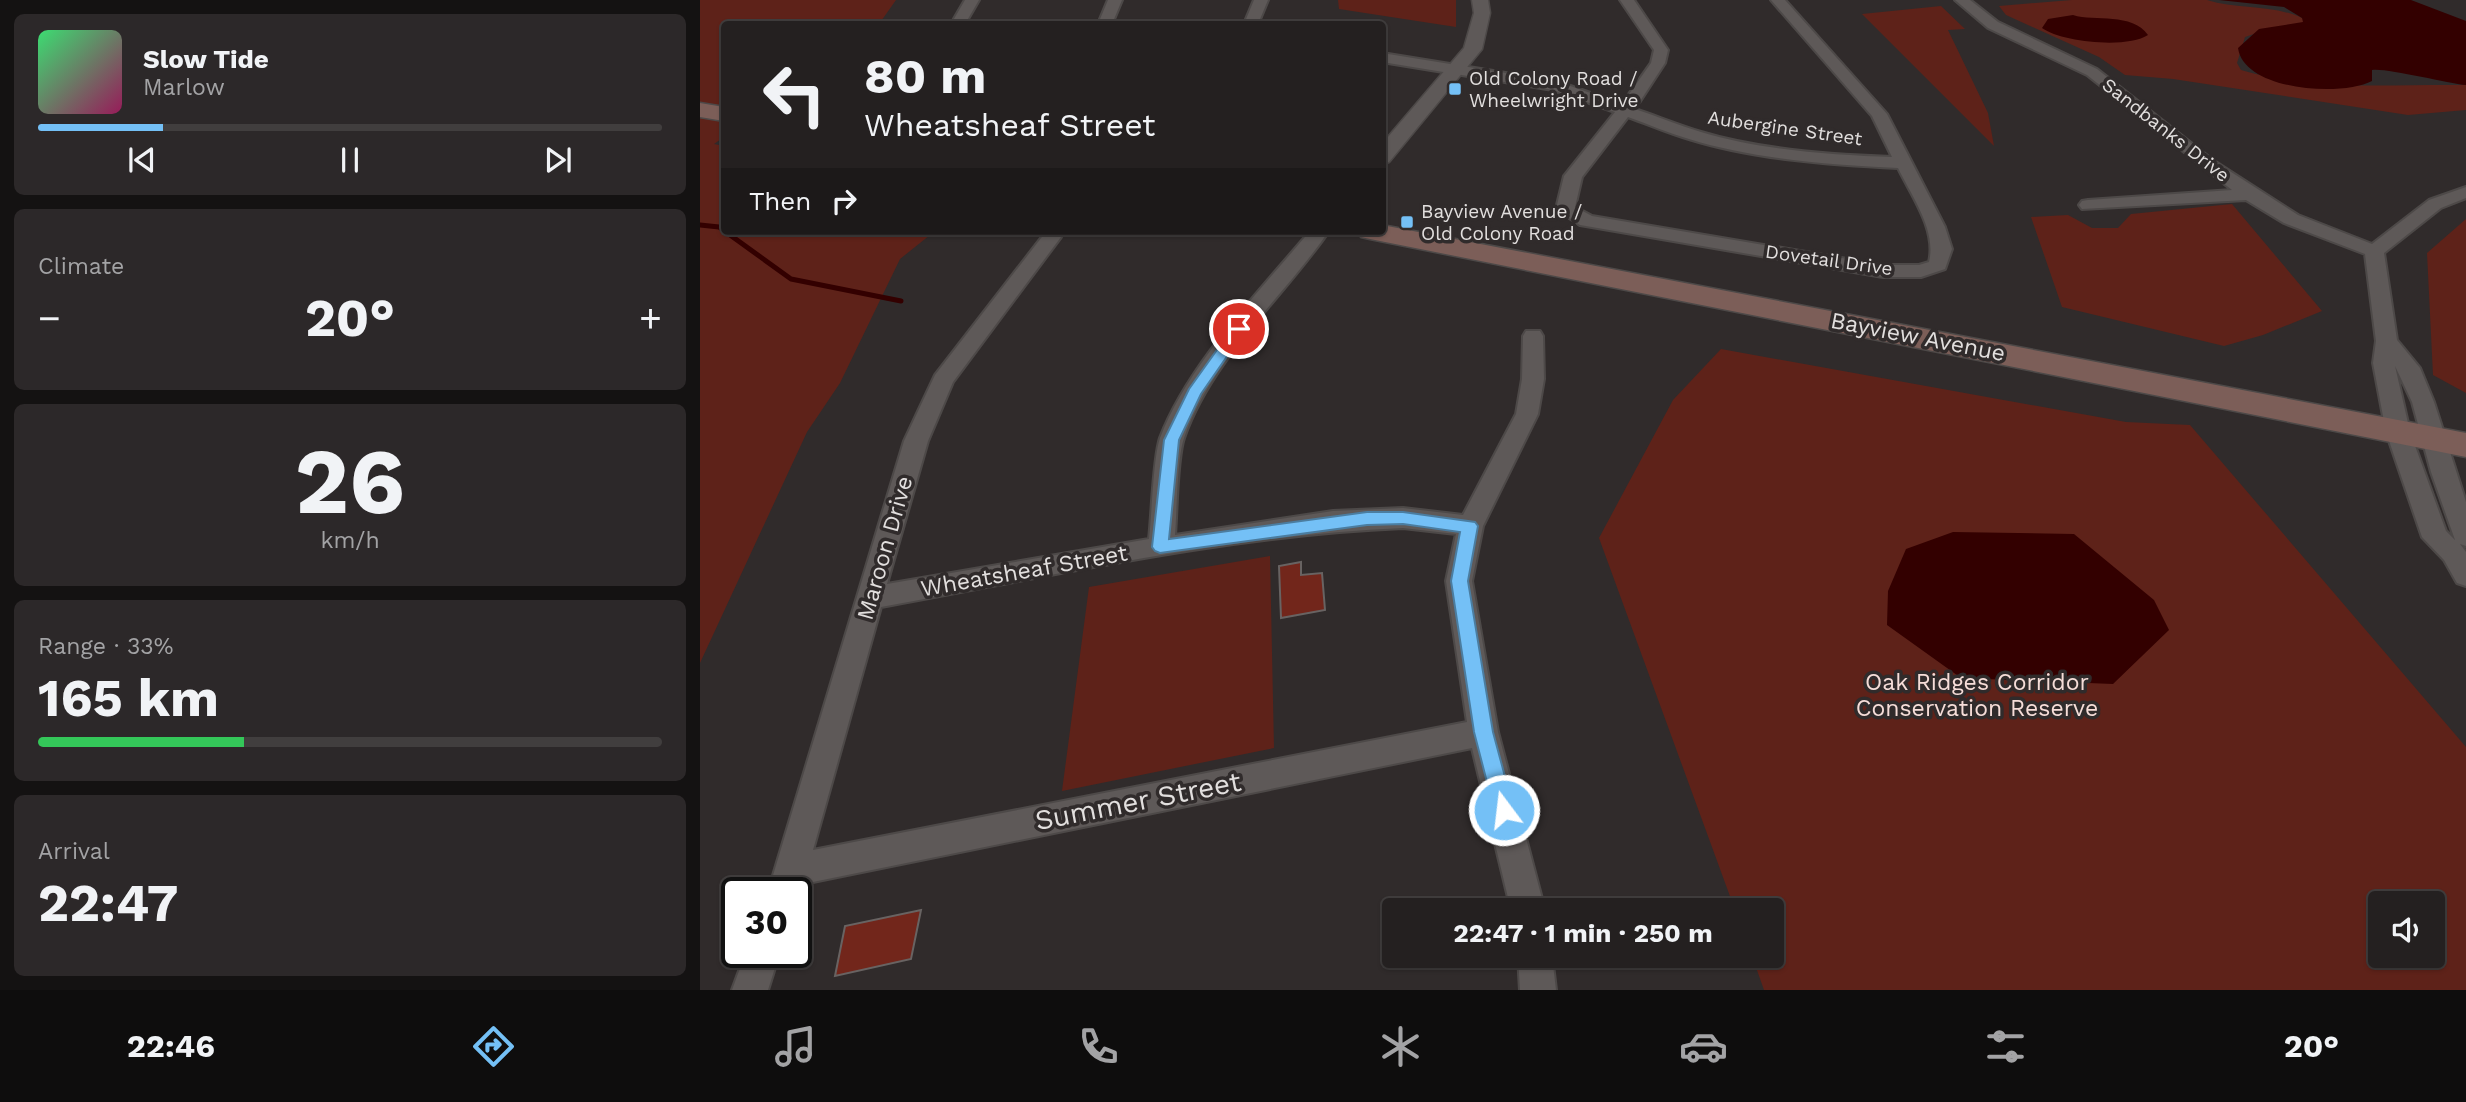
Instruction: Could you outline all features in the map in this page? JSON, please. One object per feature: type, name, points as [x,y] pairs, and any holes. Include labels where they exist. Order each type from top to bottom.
[{"type":"main road","points":[[700,110],[721,114]]},
{"type":"main road","name":"Bayview Avenue","points":[[1386,234],[2466,445]]},
{"type":"street","points":[[960,21],[972,0]]},
{"type":"street","points":[[1106,21],[1115,0]]},
{"type":"street","points":[[1252,21],[1261,0]]},
{"type":"street","points":[[1386,153],[1460,68],[1473,49],[1482,13],[1480,0]]},
{"type":"street","points":[[1623,110],[1645,85],[1658,63],[1661,50],[1627,0]]},
{"type":"street","name":"Dovetail Drive","points":[[1623,110],[1573,176],[1565,209],[1587,222],[1883,271],[1920,271],[1938,265],[1942,249],[1936,227],[1879,114],[1777,0]]},
{"type":"street","name":"Sandbanks Drive","points":[[1962,0],[1993,25],[2092,72],[2208,165],[2249,194],[2291,219],[2374,251]]},
{"type":"street","name":"Aubergine Street","points":[[1386,58],[1556,86],[1696,136],[1739,146],[1850,161],[1906,163]]},
{"type":"street","points":[[2463,552],[2435,537],[2398,432],[2384,363],[2387,341],[2374,251],[2435,204],[2466,192]]},
{"type":"street","points":[[2088,205],[2249,194]]},
{"type":"street","points":[[1160,547],[1171,440],[1195,392],[1239,329],[1317,235]]},
{"type":"street","name":"Maroon Drive","points":[[789,877],[916,441],[943,380],[1052,237]]},
{"type":"street","points":[[1525,898],[1483,732],[1459,581],[1470,526],[1527,414],[1533,379],[1533,336]]},
{"type":"street","points":[[2387,341],[2409,368],[2423,402],[2463,552]]},
{"type":"street","name":"Wheatsheaf Street","points":[[870,598],[1160,547],[1367,519],[1403,518],[1470,526]]},
{"type":"street","name":"Summer Street","points":[[807,877],[1483,732]]},
{"type":"street","points":[[750,990],[758,968]]},
{"type":"street","points":[[1536,968],[1538,990]]},
{"type":"green space","points":[[700,0],[896,0],[881,21],[721,21],[721,139],[714,144],[721,145],[721,235],[930,235],[900,259],[840,383],[807,432],[700,663]]},
{"type":"green space","points":[[1338,0],[1456,0],[1456,27],[1339,9]]},
{"type":"green space","points":[[2072,0],[2207,0],[2293,14],[2304,19],[2301,27],[2274,27],[2245,37],[2237,63],[2241,70],[2269,77],[2325,84],[2466,85],[2466,110],[2408,115],[2173,79],[2125,75],[2099,57],[2006,15],[1999,6]]},
{"type":"green space","points":[[1941,6],[1965,29],[1948,30],[1988,113],[1994,146],[1862,14]]},
{"type":"green space","points":[[2232,204],[2322,311],[2263,335],[2224,346],[2062,307],[2031,217],[2068,215],[2092,228],[2118,228],[2131,214]]},
{"type":"green space","points":[[2466,219],[2466,393],[2433,375],[2427,253]]},
{"type":"green space","name":"Oak Ridges Corridor Conservation Reserve","points":[[1721,349],[2126,422],[2190,425],[2466,747],[2466,990],[1764,990],[1756,968],[1784,968],[1784,898],[1731,898],[1599,538],[1673,400]]},
{"type":"green space","points":[[1270,556],[1274,748],[1062,791],[1089,587]]},
{"type":"shaded area","points":[[2219,0],[2411,0],[2466,21],[2466,85],[2378,70],[2372,70],[2372,81],[2339,89],[2296,87],[2275,82],[2257,74],[2244,62],[2238,48],[2259,29],[2303,22],[2302,18],[2284,7]]},
{"type":"shaded area","points":[[2073,15],[2123,20],[2133,23],[2148,35],[2125,42],[2094,42],[2064,37],[2042,28],[2048,19]]},
{"type":"shaded area","points":[[1953,532],[2074,534],[2154,600],[2169,630],[2113,684],[1961,678],[1887,625],[1888,591],[1906,549]]},
{"type":"building","points":[[1301,562],[1301,575],[1322,573],[1325,610],[1281,618],[1279,566]]},
{"type":"building","points":[[921,910],[911,959],[835,976],[845,926]]},
{"type":"waterway","points":[[700,225],[721,228]]},
{"type":"waterway","points":[[730,235],[791,279],[901,301]]},
{"type":"place","name":"Old Colony Road / Wheelwright Drive","points":[[1455,89]]},
{"type":"place","name":"Bayview Avenue / Old Colony Road","points":[[1407,222]]},
{"type":"route","points":[[1239,329],[1195,392],[1171,440],[1160,547],[1334,521],[1403,518],[1470,526],[1459,581],[1483,732],[1504,810]]}]
